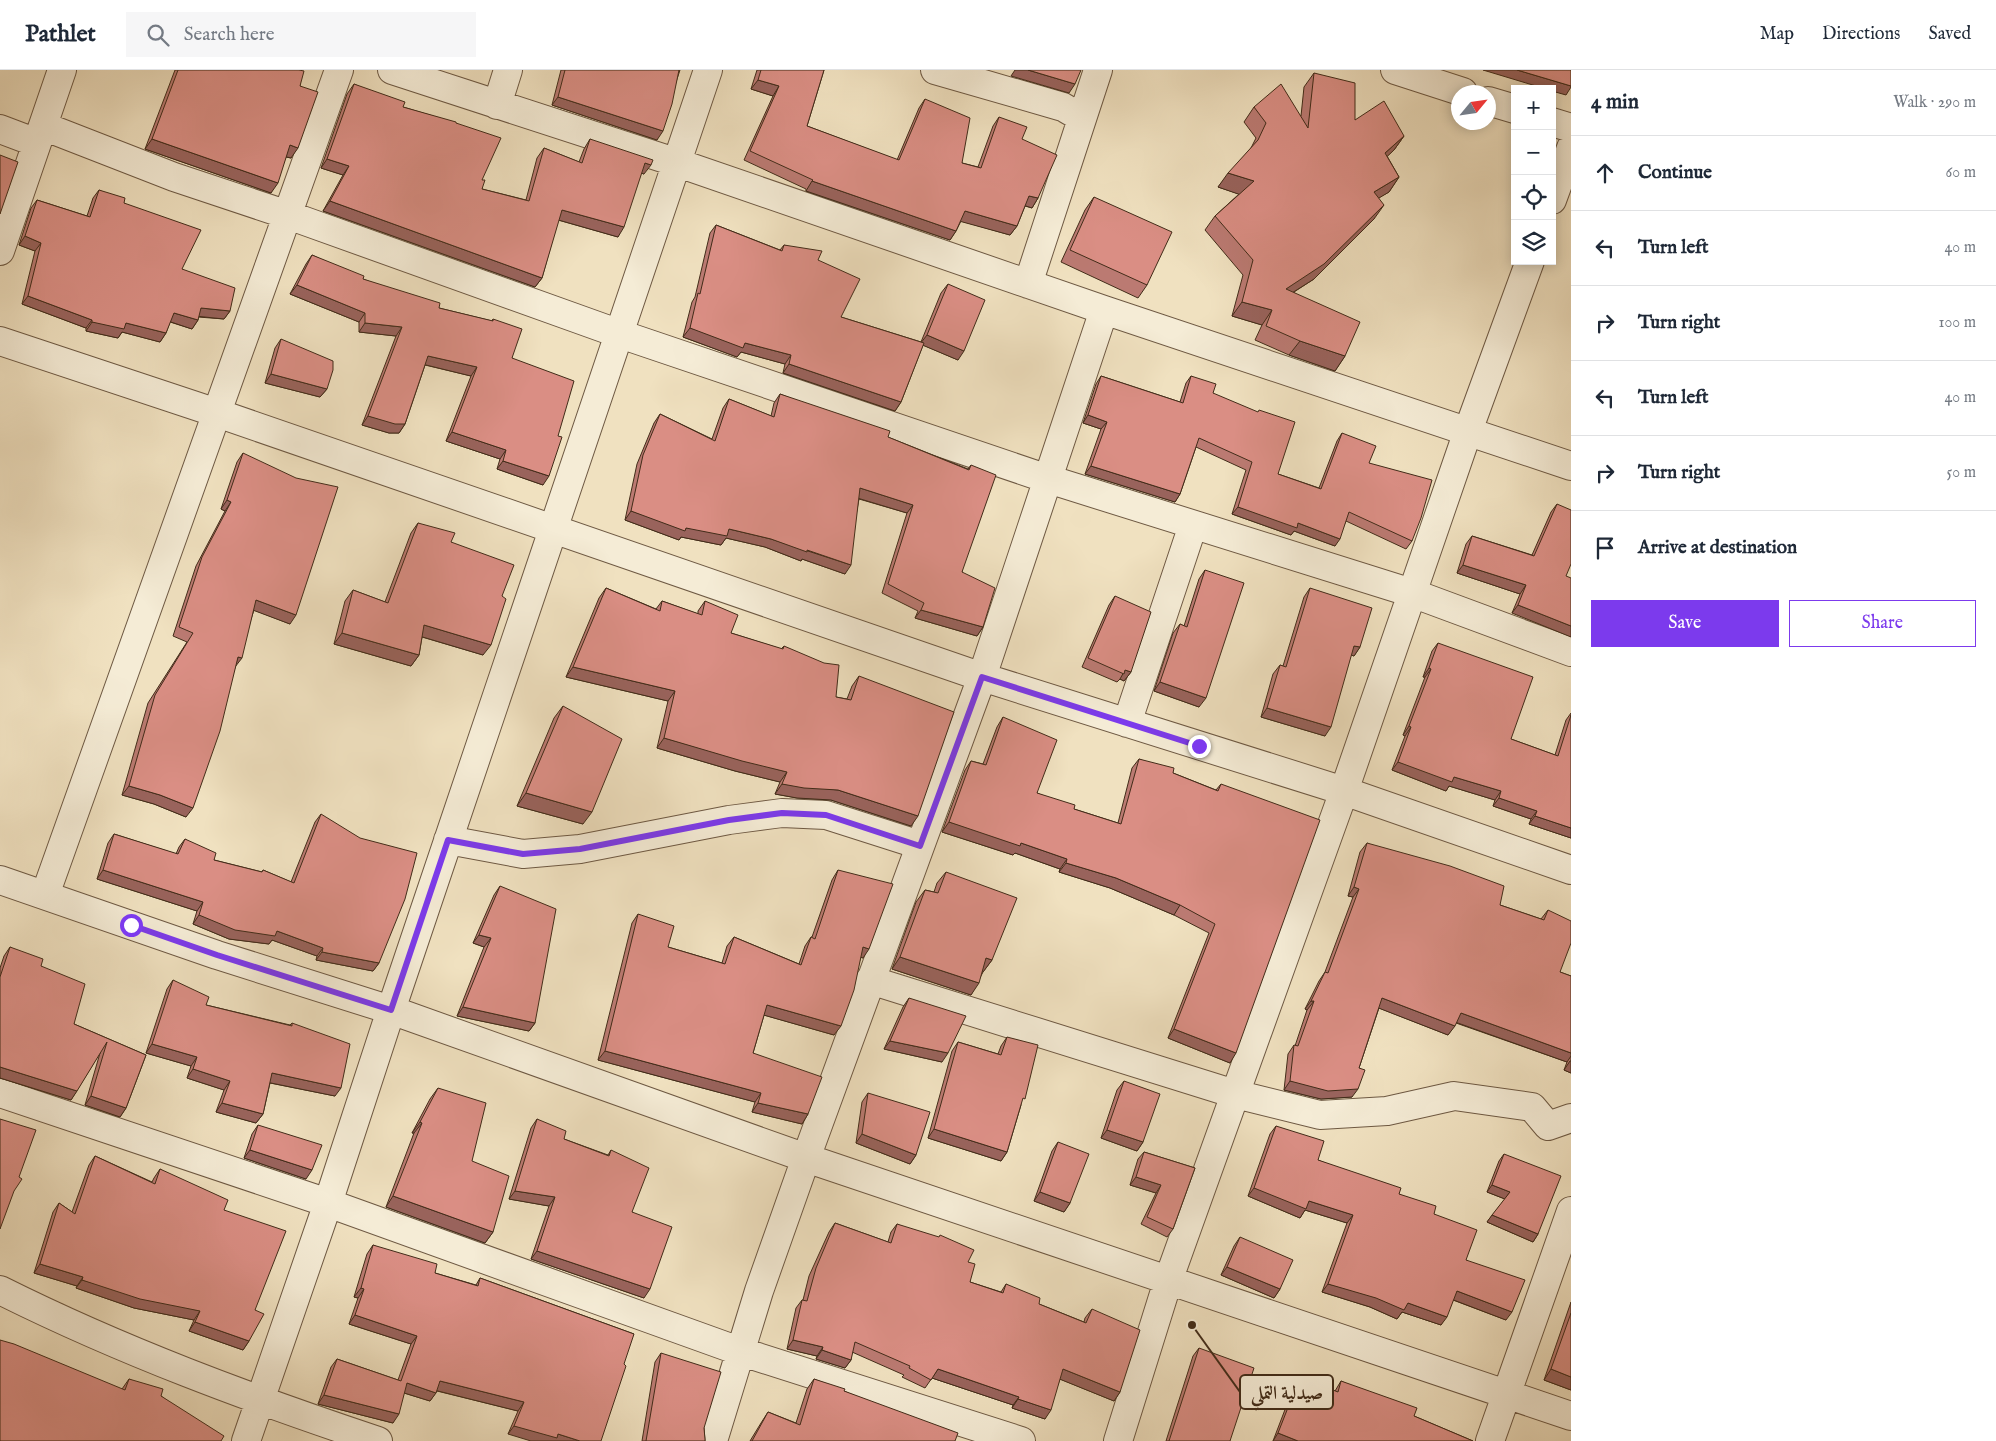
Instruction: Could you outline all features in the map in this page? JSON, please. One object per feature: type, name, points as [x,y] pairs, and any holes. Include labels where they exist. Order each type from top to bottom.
[{"type":"street","points":[[0,251],[62,70]]},
{"type":"street","points":[[45,895],[339,70]]},
{"type":"street","points":[[392,70],[678,163],[1104,310],[1571,466]]},
{"type":"street","points":[[498,104],[508,70]]},
{"type":"street","points":[[246,1441],[328,1203],[448,840],[708,70]]},
{"type":"street","points":[[935,70],[1063,108],[1082,118]]},
{"type":"street","points":[[1028,284],[1098,70]]},
{"type":"street","points":[[1395,70],[1451,88]]},
{"type":"street","points":[[1496,104],[1511,109]]},
{"type":"street","points":[[1556,123],[1571,128]]},
{"type":"street","points":[[0,130],[40,134],[174,177],[288,215],[620,334],[1048,479],[1412,594],[1571,652]]},
{"type":"street","points":[[1556,189],[1571,148]]},
{"type":"street","points":[[1118,1441],[1168,1281],[1344,792],[1468,431],[1529,265]]},
{"type":"street","points":[[713,1441],[742,1352],[759,1290],[870,980],[982,677],[1104,310]]},
{"type":"street","points":[[0,341],[982,677],[1344,792],[1571,870]]},
{"type":"street","points":[[1127,723],[1193,525]]},
{"type":"street","points":[[448,840],[523,854],[580,849],[729,820],[782,813],[826,815],[920,846]]},
{"type":"street","points":[[0,880],[217,955],[391,1010],[806,1158],[1571,1416]]},
{"type":"street","points":[[870,980],[1235,1094],[1320,1115],[1388,1112],[1454,1096],[1532,1107],[1548,1126],[1571,1118]]},
{"type":"street","points":[[0,1093],[328,1203],[742,1352],[1021,1441]]},
{"type":"street","points":[[1490,1441],[1571,1211]]},
{"type":"street","points":[[0,1290],[130,1350],[260,1401],[378,1441]]},
{"type":"building","points":[[178,70],[304,71],[300,86],[318,92],[298,148],[290,145],[278,183],[152,139]]},
{"type":"building","points":[[565,70],[679,70],[672,104],[663,131],[558,97]]},
{"type":"building","points":[[761,70],[824,70],[807,126],[899,160],[925,99],[970,118],[962,163],[981,168],[999,117],[1027,127],[1022,139],[1057,155],[1038,198],[1029,196],[1017,226],[965,211],[956,231],[812,181],[750,151],[779,86],[758,80]]},
{"type":"building","points":[[1028,70],[1081,70],[1075,84]]},
{"type":"building","points":[[1517,70],[1571,70],[1571,86]]},
{"type":"building","points":[[1314,73],[1355,83],[1355,120],[1384,101],[1404,136],[1385,153],[1399,177],[1374,192],[1384,205],[1324,264],[1286,289],[1360,322],[1345,356],[1300,341],[1266,326],[1272,310],[1242,302],[1253,260],[1215,216],[1254,181],[1228,173],[1258,140],[1266,123],[1254,107],[1281,84],[1308,128]]},
{"type":"building","points":[[354,84],[405,102],[403,107],[456,122],[501,138],[482,180],[485,180],[482,189],[529,201],[544,148],[582,163],[590,139],[653,160],[651,165],[645,163],[624,227],[562,210],[542,278],[330,201],[349,166],[327,159]]},
{"type":"building","points":[[0,155],[18,162],[0,214]]},
{"type":"building","points":[[99,190],[125,198],[124,203],[201,230],[182,269],[235,288],[230,311],[201,308],[198,320],[174,313],[166,333],[126,323],[124,329],[92,322],[92,320],[28,296],[41,243],[25,236],[37,200],[90,217]]},
{"type":"building","points":[[1094,197],[1172,232],[1147,285],[1070,250]]},
{"type":"building","points":[[716,225],[782,251],[784,245],[822,251],[818,260],[860,279],[841,317],[924,343],[901,402],[789,364],[791,355],[745,343],[743,348],[690,328]]},
{"type":"building","points":[[312,255],[364,276],[363,279],[440,303],[439,308],[493,321],[493,319],[522,329],[512,358],[574,381],[558,436],[562,437],[549,476],[503,461],[506,450],[452,432],[477,367],[428,356],[405,424],[395,424],[368,416],[402,327],[365,323],[365,313],[297,285]]},
{"type":"building","points":[[948,284],[985,300],[964,351],[927,335]]},
{"type":"building","points":[[281,339],[333,361],[333,370],[327,389],[271,374]]},
{"type":"building","points":[[1101,376],[1183,403],[1191,376],[1216,384],[1213,393],[1258,412],[1259,410],[1295,422],[1278,474],[1321,489],[1342,433],[1376,446],[1369,463],[1432,480],[1412,541],[1349,512],[1340,539],[1298,523],[1297,528],[1238,507],[1252,462],[1199,438],[1180,494],[1091,466],[1107,422],[1088,415]]},
{"type":"building","points":[[780,394],[890,431],[888,437],[969,470],[971,465],[996,475],[962,572],[995,588],[983,627],[921,610],[924,603],[888,584],[913,505],[860,488],[851,565],[771,539],[729,529],[727,536],[686,528],[685,531],[631,511],[643,455],[660,414],[715,441],[729,399],[774,417]]},
{"type":"building","points":[[243,453],[296,478],[338,487],[296,615],[256,600],[242,658],[238,657],[220,731],[193,808],[160,795],[129,786],[155,695],[193,633],[179,627],[202,557],[231,502],[227,500]]},
{"type":"building","points":[[1557,504],[1571,510],[1571,564],[1566,576],[1571,578],[1571,626],[1518,605],[1526,585],[1463,565],[1472,536],[1534,556]]},
{"type":"building","points":[[418,523],[455,533],[451,542],[514,565],[502,596],[506,599],[491,645],[424,625],[419,655],[342,633],[353,590],[388,603]]},
{"type":"building","points":[[1205,570],[1244,583],[1206,698],[1160,682],[1180,624],[1187,627]]},
{"type":"building","points":[[606,588],[660,611],[662,601],[702,615],[705,601],[738,615],[731,633],[783,649],[784,646],[824,663],[839,665],[836,697],[851,700],[859,676],[954,712],[918,816],[838,790],[804,788],[782,784],[787,772],[664,738],[675,691],[573,667]]},
{"type":"building","points":[[1310,588],[1372,608],[1360,647],[1354,646],[1331,727],[1267,708],[1280,665],[1286,667]]},
{"type":"building","points":[[1115,596],[1151,612],[1131,672],[1125,670],[1124,674],[1088,658]]},
{"type":"building","points":[[1438,643],[1533,677],[1511,739],[1558,756],[1571,715],[1571,828],[1535,816],[1537,811],[1499,798],[1501,791],[1454,777],[1452,782],[1398,762],[1411,727],[1409,726],[1431,669],[1429,668]]},
{"type":"building","points":[[563,706],[622,739],[592,812],[526,793]]},
{"type":"building","points":[[1003,717],[1057,740],[1037,793],[1075,805],[1074,809],[1121,824],[1139,759],[1174,768],[1173,773],[1218,791],[1221,784],[1320,820],[1236,1053],[1174,1029],[1215,924],[1180,905],[1116,878],[1066,863],[1067,859],[1021,843],[1020,846],[949,822],[971,761],[986,765]]},
{"type":"building","points":[[321,814],[360,838],[417,853],[405,899],[379,963],[322,952],[323,948],[277,931],[275,936],[235,930],[199,915],[203,902],[103,870],[114,834],[178,854],[185,839],[216,853],[214,860],[262,872],[263,870],[294,883]]},
{"type":"building","points":[[1367,843],[1450,866],[1504,886],[1500,905],[1544,920],[1548,910],[1571,921],[1571,943],[1560,972],[1571,976],[1571,1053],[1461,1013],[1455,1026],[1382,998],[1359,1068],[1365,1070],[1358,1089],[1328,1091],[1290,1081],[1294,1045],[1298,1046],[1314,1001],[1311,1001],[1325,972],[1328,973],[1359,889],[1354,887]]},
{"type":"building","points":[[838,870],[893,884],[869,949],[863,947],[854,990],[841,1026],[767,1005],[753,1053],[822,1077],[808,1114],[758,1103],[761,1093],[605,1051],[638,914],[674,926],[668,947],[725,964],[734,937],[801,965],[811,937],[815,939]]},
{"type":"building","points":[[946,872],[1017,898],[992,960],[986,958],[979,983],[900,957],[925,890],[938,893]]},
{"type":"building","points":[[500,886],[556,909],[535,1023],[463,1007],[491,938],[479,935]]},
{"type":"building","points":[[10,947],[43,959],[41,966],[85,984],[74,1024],[146,1055],[126,1108],[91,1096],[107,1042],[77,1091],[0,1067],[0,977]]},
{"type":"building","points":[[173,980],[209,997],[206,1005],[292,1026],[292,1023],[350,1044],[341,1088],[272,1073],[263,1114],[222,1103],[230,1081],[193,1069],[197,1057],[152,1044]]},
{"type":"building","points":[[909,998],[966,1016],[948,1053],[890,1041]]},
{"type":"building","points":[[1007,1037],[1038,1045],[1025,1099],[1023,1098],[1007,1152],[934,1129],[958,1042],[1001,1055]]},
{"type":"building","points":[[1124,1081],[1160,1094],[1143,1142],[1107,1130]]},
{"type":"building","points":[[438,1088],[486,1103],[472,1161],[509,1176],[493,1232],[393,1196],[422,1123],[420,1122]]},
{"type":"building","points":[[868,1093],[930,1112],[916,1155],[862,1134]]},
{"type":"building","points":[[0,1119],[36,1130],[19,1177],[22,1179],[14,1191],[0,1229]]},
{"type":"building","points":[[537,1119],[566,1131],[564,1139],[609,1156],[611,1150],[649,1168],[632,1212],[672,1227],[650,1289],[537,1251],[555,1197],[515,1191]]},
{"type":"building","points":[[258,1125],[322,1145],[312,1170],[250,1150]]},
{"type":"building","points":[[1276,1126],[1324,1141],[1318,1160],[1401,1188],[1399,1194],[1436,1206],[1434,1214],[1477,1230],[1466,1260],[1525,1280],[1512,1312],[1457,1291],[1447,1317],[1408,1303],[1404,1310],[1376,1298],[1328,1284],[1353,1215],[1309,1201],[1306,1209],[1254,1188]]},
{"type":"building","points":[[1058,1142],[1089,1154],[1070,1203],[1040,1192]]},
{"type":"building","points":[[1144,1152],[1195,1168],[1173,1229],[1147,1217],[1161,1185],[1136,1177]]},
{"type":"building","points":[[1504,1154],[1561,1176],[1538,1234],[1492,1215],[1510,1192],[1492,1185]]},
{"type":"building","points":[[95,1156],[155,1184],[160,1169],[228,1200],[224,1210],[286,1231],[255,1310],[264,1314],[249,1341],[195,1322],[200,1311],[140,1299],[82,1280],[83,1277],[40,1264],[59,1203],[75,1214]]},
{"type":"building","points":[[835,1223],[891,1243],[897,1224],[939,1237],[940,1235],[974,1250],[968,1262],[975,1264],[970,1282],[1003,1293],[1006,1284],[1040,1298],[1039,1304],[1086,1323],[1092,1309],[1140,1330],[1120,1392],[1063,1369],[1051,1410],[938,1369],[931,1380],[909,1368],[910,1366],[855,1342],[851,1360],[822,1350],[823,1347],[793,1340],[802,1300],[807,1301],[816,1268]]},
{"type":"building","points":[[1240,1237],[1293,1260],[1280,1289],[1227,1267]]},
{"type":"building","points":[[373,1245],[437,1264],[435,1273],[478,1286],[480,1278],[634,1334],[624,1364],[626,1366],[601,1441],[580,1441],[558,1434],[557,1438],[514,1426],[524,1402],[440,1381],[436,1393],[407,1383],[399,1414],[324,1395],[337,1359],[401,1381],[417,1336],[355,1315],[364,1289],[361,1288]]},
{"type":"building","points":[[1571,1313],[1571,1377],[1551,1369]]},
{"type":"building","points":[[0,1340],[125,1390],[129,1379],[163,1389],[161,1396],[224,1436],[221,1441],[0,1441]]},
{"type":"building","points":[[1199,1348],[1254,1368],[1230,1441],[1169,1441]]},
{"type":"building","points":[[661,1353],[721,1372],[704,1428],[705,1441],[646,1441]]},
{"type":"building","points":[[1300,1377],[1338,1392],[1341,1381],[1417,1408],[1414,1416],[1473,1441],[1298,1441],[1278,1433]]},
{"type":"building","points":[[814,1379],[845,1389],[844,1391],[958,1433],[955,1441],[752,1441],[768,1412],[800,1425]]},
{"type":"place","name":"صيدلية التملي","points":[[1192,1325]]},
{"type":"route","points":[[131,925],[217,955],[391,1010],[448,840],[523,854],[580,849],[729,820],[782,813],[826,815],[920,846],[982,677],[1199,746]]}]
